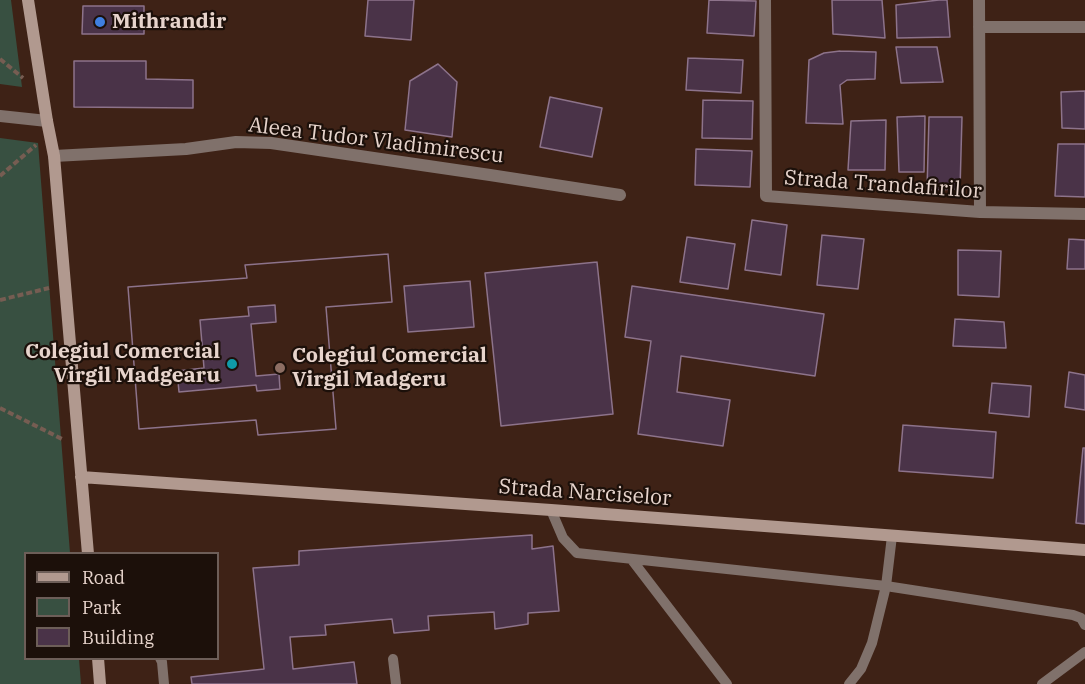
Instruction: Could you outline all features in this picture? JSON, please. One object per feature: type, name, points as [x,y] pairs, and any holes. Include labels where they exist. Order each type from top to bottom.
[{"type":"main road","points":[[28,0],[54,156],[88,552]]},
{"type":"main road","name":"Strada Narciselor","points":[[81,477],[1085,550]]},
{"type":"main road","points":[[98,660],[100,684]]},
{"type":"street","name":"Strada Trandafirilor","points":[[765,0],[766,196],[980,212],[1085,214]]},
{"type":"street","points":[[979,0],[980,212]]},
{"type":"street","points":[[979,27],[1085,27]]},
{"type":"street","points":[[0,116],[48,128]]},
{"type":"street","name":"Aleea Tudor Vladimirescu","points":[[54,156],[186,149],[236,142],[271,143],[620,195]]},
{"type":"lane","points":[[551,510],[564,538],[577,553],[886,586],[1072,615],[1081,618],[1085,625]]},
{"type":"lane","points":[[849,684],[861,669],[872,643],[886,586],[892,536]]},
{"type":"lane","points":[[632,560],[727,684]]},
{"type":"lane","points":[[1042,684],[1085,652]]},
{"type":"lane","points":[[393,659],[396,684]]},
{"type":"lane","points":[[161,660],[164,684]]},
{"type":"path","points":[[0,176],[48,128]]},
{"type":"path","points":[[0,300],[64,284]]},
{"type":"path","points":[[0,408],[79,447]]},
{"type":"green space","points":[[0,0],[11,0],[22,87],[0,84]]},
{"type":"green space","points":[[0,138],[38,143],[70,552],[24,552],[24,660],[79,660],[81,684],[0,684]]},
{"type":"building","points":[[368,0],[414,0],[411,40],[365,36]]},
{"type":"building","points":[[709,0],[756,1],[754,36],[707,33]]},
{"type":"building","points":[[832,0],[882,0],[885,38],[833,34]]},
{"type":"building","points":[[947,0],[950,37],[897,38],[896,5]]},
{"type":"building","points":[[83,6],[144,6],[144,34],[82,34]]},
{"type":"building","points":[[896,47],[937,47],[943,82],[901,83]]},
{"type":"building","points":[[876,52],[875,79],[847,80],[840,85],[843,124],[806,123],[809,60],[824,53]]},
{"type":"building","points":[[688,58],[743,60],[741,93],[686,90]]},
{"type":"building","points":[[74,61],[146,61],[146,79],[193,80],[193,108],[74,107]]},
{"type":"building","points":[[438,64],[457,82],[452,137],[405,130],[410,81]]},
{"type":"building","points":[[1085,91],[1085,129],[1062,128],[1061,92]]},
{"type":"building","points":[[550,97],[602,108],[592,157],[540,147]]},
{"type":"building","points":[[703,100],[753,101],[752,139],[702,138]]},
{"type":"building","points":[[925,116],[924,172],[899,172],[897,117]]},
{"type":"building","points":[[929,117],[962,117],[960,189],[927,190]]},
{"type":"building","points":[[886,120],[885,170],[848,170],[851,121]]},
{"type":"building","points":[[1058,144],[1085,144],[1085,197],[1055,196]]},
{"type":"building","points":[[696,149],[752,151],[750,187],[695,185]]},
{"type":"building","points":[[752,220],[787,225],[781,275],[745,270]]},
{"type":"building","points":[[822,235],[864,239],[858,289],[817,285]]},
{"type":"building","points":[[687,237],[735,244],[728,289],[680,282]]},
{"type":"building","points":[[1069,239],[1085,240],[1085,269],[1067,269]]},
{"type":"building","points":[[958,250],[1001,251],[999,297],[958,295]]},
{"type":"building","name":"Colegiul Comercial Virgil Madgearu","points":[[388,254],[392,302],[326,307],[336,429],[258,435],[256,420],[139,429],[128,287],[247,278],[245,265]],"holes":[[[275,305],[276,322],[251,324],[256,376],[279,374],[280,389],[257,391],[256,385],[179,392],[177,371],[204,368],[200,320],[249,316],[248,307]]]},
{"type":"building","name":"Colegiul Comercial Virgil Madgearu","points":[[388,254],[392,302],[326,307],[336,429],[258,435],[256,420],[139,429],[128,287],[247,278],[245,265]]},
{"type":"building","points":[[597,262],[613,414],[501,426],[485,273]]},
{"type":"building","points":[[470,281],[474,327],[408,332],[404,286]]},
{"type":"building","points":[[632,286],[824,314],[815,376],[681,356],[677,392],[730,400],[723,446],[638,434],[651,341],[625,337]]},
{"type":"building","points":[[955,319],[1004,322],[1006,348],[953,346]]},
{"type":"building","points":[[1069,372],[1085,375],[1085,410],[1065,407]]},
{"type":"building","points":[[992,383],[1031,386],[1029,417],[989,413]]},
{"type":"building","points":[[903,425],[996,432],[993,478],[899,471]]},
{"type":"building","points":[[1083,448],[1085,448],[1085,524],[1076,523]]},
{"type":"building","points":[[532,535],[532,549],[553,546],[559,611],[528,613],[528,624],[495,629],[494,612],[428,616],[429,630],[394,633],[392,619],[325,625],[326,635],[290,637],[293,669],[354,662],[357,684],[192,684],[191,677],[264,669],[253,568],[299,565],[299,551]]},
{"type":"place","name":"Mithrandir","points":[[100,22]]},
{"type":"place","name":"Colegiul Comercial Virgil Madgearu","points":[[232,364]]},
{"type":"place","name":"Colegiul Comercial Virgil Madgeru","points":[[280,368]]}]
